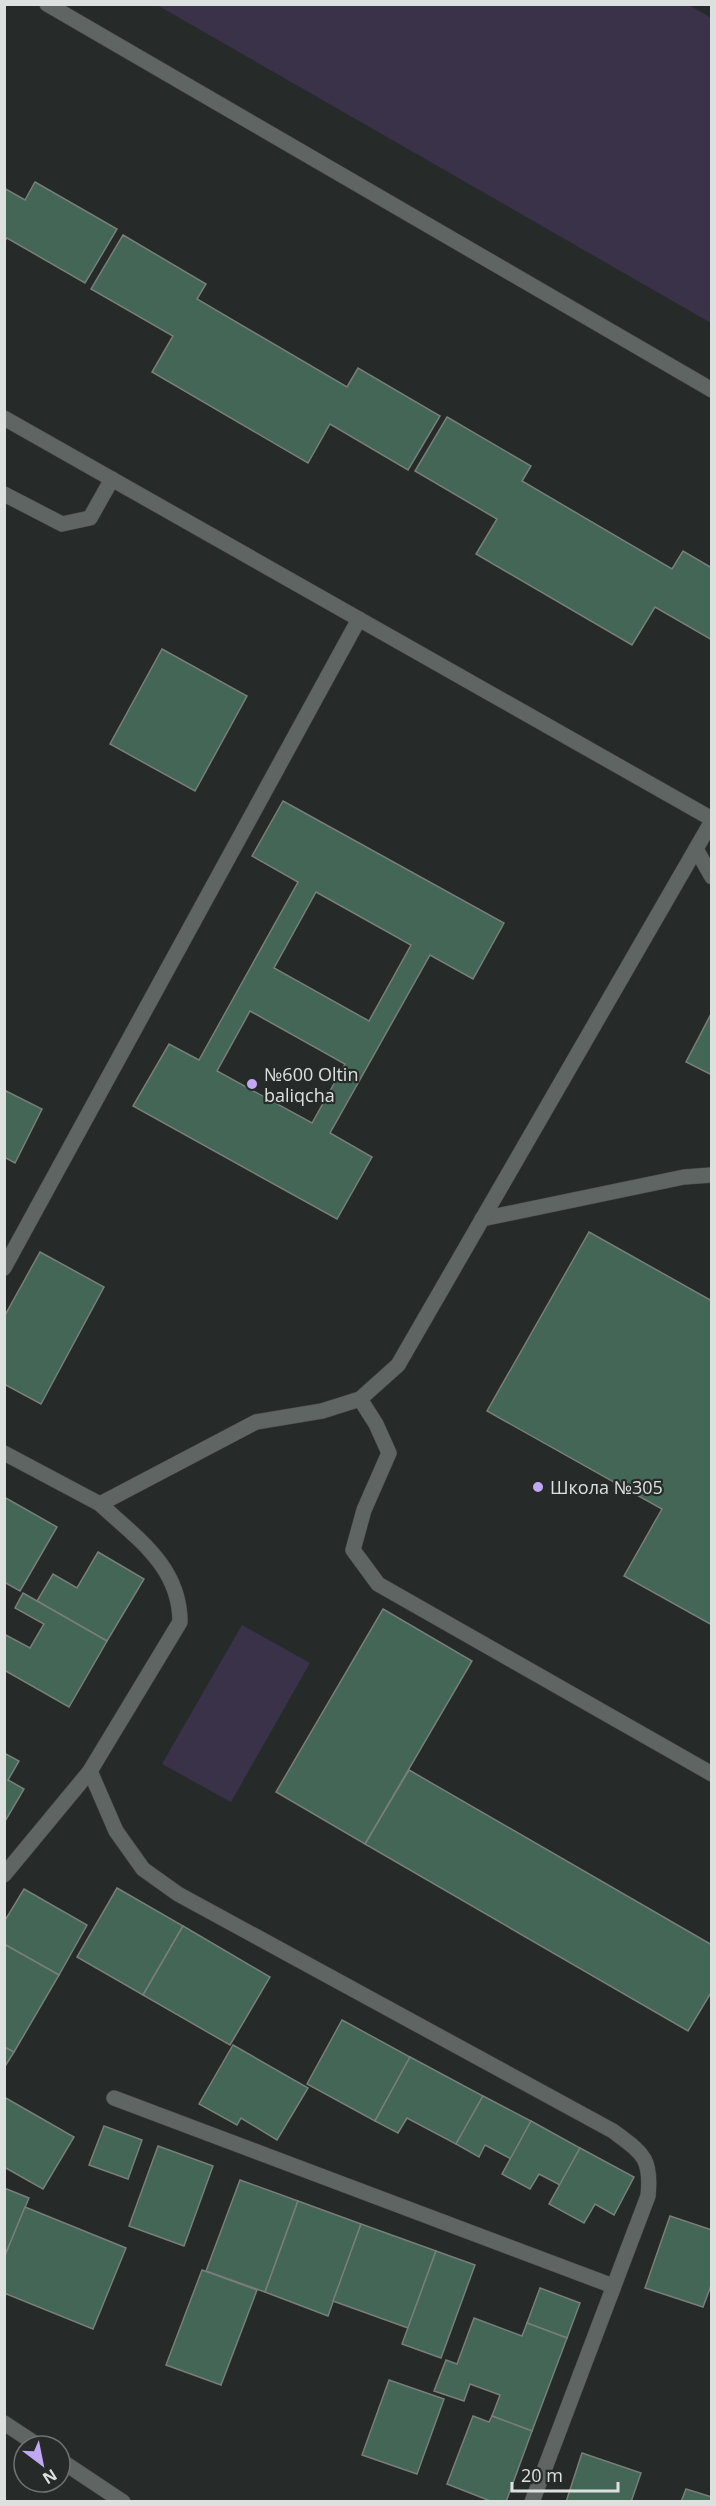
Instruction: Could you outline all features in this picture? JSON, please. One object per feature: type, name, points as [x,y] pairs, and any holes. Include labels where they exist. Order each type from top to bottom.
[{"type":"street","points":[[47,4],[711,390]]},
{"type":"street","points":[[4,418],[711,820],[398,1365],[360,1399],[322,1411],[256,1422],[100,1504]]},
{"type":"street","points":[[4,494],[62,524],[90,518],[112,479]]},
{"type":"street","points":[[4,1268],[359,619]]},
{"type":"street","points":[[696,849],[711,877]]},
{"type":"street","points":[[482,1219],[684,1177],[711,1175]]},
{"type":"street","points":[[360,1399],[376,1424],[389,1454],[364,1510],[353,1550],[378,1584],[711,1774]]},
{"type":"street","points":[[4,1453],[100,1504],[153,1553],[173,1581],[180,1604],[180,1622],[90,1771],[4,1875]]},
{"type":"street","points":[[90,1771],[116,1831],[143,1869],[178,1894],[613,2131],[642,2154],[650,2175],[648,2196],[532,2502]]},
{"type":"street","points":[[114,2098],[613,2286]]},
{"type":"street","points":[[4,2423],[21,2434]]},
{"type":"street","points":[[72,2468],[123,2502]]},
{"type":"shaded area","points":[[157,5],[689,5],[711,18],[711,323]]},
{"type":"shaded area","points":[[242,1625],[310,1663],[231,1802],[162,1764]]},
{"type":"building","points":[[35,182],[117,229],[85,283],[7,238],[4,242],[4,188],[25,200]]},
{"type":"building","points":[[123,235],[206,284],[197,299],[347,387],[358,368],[440,416],[408,470],[330,424],[308,463],[152,372],[173,336],[91,289]]},
{"type":"building","points":[[447,417],[531,466],[522,481],[672,569],[683,551],[712,568],[712,640],[655,607],[632,645],[476,554],[497,519],[415,471]]},
{"type":"building","points":[[162,649],[247,696],[195,791],[110,744]]},
{"type":"building","points":[[283,801],[504,923],[473,979],[430,955],[330,1133],[372,1157],[337,1219],[133,1106],[169,1044],[199,1060],[298,882],[252,856]],"holes":[[[316,892],[411,945],[369,1021],[274,968]],[[250,1011],[345,1064],[312,1123],[217,1071]]]},
{"type":"building","points":[[712,1012],[712,1075],[686,1062]]},
{"type":"building","points":[[4,1090],[42,1109],[15,1163],[4,1157]]},
{"type":"building","points":[[589,1232],[712,1301],[712,1625],[624,1576],[662,1509],[487,1411]]},
{"type":"building","points":[[40,1252],[104,1287],[41,1404],[4,1384],[4,1317]]},
{"type":"building","points":[[4,1497],[57,1527],[20,1591],[4,1582]]},
{"type":"building","points":[[98,1552],[144,1579],[107,1641],[37,1601],[53,1574],[77,1588]]},
{"type":"building","points":[[23,1593],[107,1641],[69,1707],[4,1670],[4,1634],[30,1648],[44,1624],[15,1608]]},
{"type":"building","points":[[383,1609],[472,1661],[365,1844],[276,1792]]},
{"type":"building","points":[[4,1753],[19,1761],[8,1780],[24,1789],[4,1823]]},
{"type":"building","points":[[409,1770],[712,1945],[712,1991],[688,2031],[365,1844]]},
{"type":"building","points":[[117,1888],[183,1926],[143,1995],[77,1957]]},
{"type":"building","points":[[24,1889],[87,1925],[59,1975],[4,1944],[4,1922]]},
{"type":"building","points":[[183,1926],[270,1977],[230,2045],[143,1995]]},
{"type":"building","points":[[4,1944],[59,1975],[14,2052],[4,2047]]},
{"type":"building","points":[[342,2020],[410,2057],[375,2121],[307,2084]]},
{"type":"building","points":[[233,2045],[308,2088],[277,2140],[241,2118],[237,2125],[199,2104]]},
{"type":"building","points":[[4,2047],[14,2052],[4,2068]]},
{"type":"building","points":[[410,2057],[483,2096],[456,2144],[407,2118],[398,2133],[375,2121]]},
{"type":"building","points":[[483,2096],[531,2121],[511,2159],[485,2145],[479,2157],[456,2144]]},
{"type":"building","points":[[4,2097],[74,2137],[43,2189],[4,2167]]},
{"type":"building","points":[[531,2121],[580,2148],[560,2185],[539,2174],[530,2189],[502,2174]]},
{"type":"building","points":[[104,2126],[142,2140],[128,2179],[89,2165]]},
{"type":"building","points":[[158,2146],[213,2166],[184,2246],[129,2226]]},
{"type":"building","points":[[580,2148],[634,2177],[614,2215],[595,2204],[584,2223],[549,2204]]},
{"type":"building","points":[[240,2180],[298,2201],[265,2292],[206,2271]]},
{"type":"building","points":[[4,2188],[29,2198],[4,2258]]},
{"type":"building","points":[[298,2201],[361,2224],[328,2316],[265,2292]]},
{"type":"building","points":[[25,2207],[126,2248],[93,2329],[4,2293],[4,2258]]},
{"type":"building","points":[[670,2216],[712,2230],[712,2283],[703,2307],[645,2288]]},
{"type":"building","points":[[361,2224],[436,2251],[408,2328],[333,2301]]},
{"type":"building","points":[[436,2251],[475,2265],[441,2358],[402,2344]]},
{"type":"building","points":[[202,2270],[257,2290],[221,2385],[166,2365]]},
{"type":"building","points":[[540,2288],[580,2303],[567,2338],[527,2323]]},
{"type":"building","points":[[474,2318],[522,2336],[527,2323],[567,2338],[532,2431],[492,2416],[500,2395],[470,2384],[464,2401],[434,2391],[446,2360],[457,2364]]},
{"type":"building","points":[[389,2380],[444,2399],[417,2474],[362,2455]]},
{"type":"building","points":[[473,2416],[489,2422],[492,2416],[532,2431],[506,2502],[493,2502],[447,2484]]},
{"type":"building","points":[[582,2453],[641,2473],[631,2502],[566,2502]]},
{"type":"building","points":[[686,2489],[712,2497],[712,2502],[681,2502]]},
{"type":"place","name":"№600 Oltin baliqcha","points":[[252,1084]]},
{"type":"place","name":"Школа №305","points":[[538,1487]]}]
